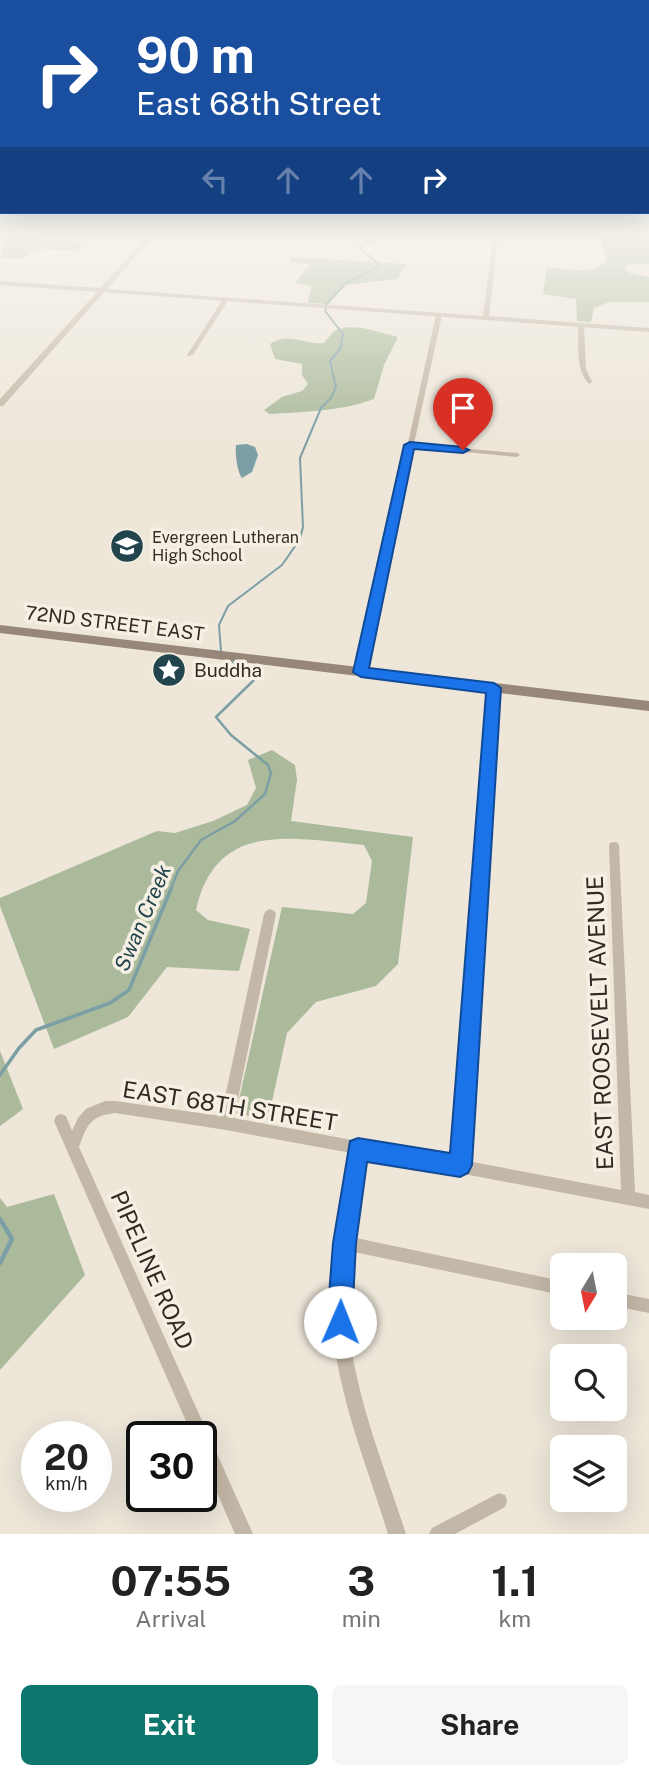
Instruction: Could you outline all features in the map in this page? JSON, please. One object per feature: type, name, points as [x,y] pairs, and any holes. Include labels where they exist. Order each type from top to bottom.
[{"type":"main road","name":"72ND STREET EAST","points":[[0,629],[649,706]]},
{"type":"street","points":[[0,404],[94,301]]},
{"type":"street","points":[[190,355],[225,301]]},
{"type":"street","points":[[247,301],[649,330]]},
{"type":"street","points":[[486,318],[488,301]]},
{"type":"street","points":[[361,672],[439,315]]},
{"type":"street","points":[[581,325],[583,369],[589,382]]},
{"type":"street","points":[[410,445],[517,455]]},
{"type":"street","points":[[460,1165],[494,688]]},
{"type":"street","name":"EAST ROOSEVELT AVENUE","points":[[614,846],[628,1198]]},
{"type":"street","points":[[226,1123],[271,914]]},
{"type":"street","name":"EAST 68TH STREET","points":[[73,1146],[82,1122],[94,1110],[115,1107],[226,1123],[649,1202]]},
{"type":"street","name":"PIPELINE ROAD","points":[[61,1121],[194,1421]]},
{"type":"street","points":[[358,1149],[344,1243],[339,1302],[345,1362],[397,1534]]},
{"type":"street","points":[[344,1243],[550,1286]]},
{"type":"street","points":[[627,1302],[649,1306]]},
{"type":"street","name":"PIPELINE ROAD","points":[[217,1473],[244,1534]]},
{"type":"street","points":[[439,1534],[499,1501]]},
{"type":"green space","points":[[308,301],[330,301],[327,304],[308,303]]},
{"type":"green space","points":[[576,301],[649,301],[609,302],[594,308],[591,322],[577,321]]},
{"type":"green space","points":[[347,327],[398,337],[384,365],[374,399],[322,410],[269,414],[264,410],[282,397],[302,391],[308,384],[302,375],[302,364],[275,359],[270,344],[290,338],[324,343],[334,331]]},
{"type":"green space","points":[[272,750],[295,765],[297,780],[291,821],[413,837],[398,964],[376,986],[316,1002],[287,1033],[268,1120],[236,1113],[282,907],[353,914],[366,903],[372,861],[364,845],[284,839],[260,841],[239,848],[221,861],[206,881],[196,910],[208,920],[250,929],[239,971],[167,967],[128,1017],[54,1049],[0,906],[0,898],[157,831],[175,833],[213,821],[247,805],[256,788],[248,760]]},
{"type":"green space","points":[[0,1051],[23,1109],[0,1126]]},
{"type":"green space","points":[[54,1194],[85,1275],[0,1370],[0,1198],[7,1207]]},
{"type":"water","points":[[247,444],[255,447],[258,455],[252,472],[242,478],[236,445]]},
{"type":"waterway","name":"Swan Creek","points":[[326,305],[330,301]]},
{"type":"waterway","name":"Swan Creek","points":[[221,651],[219,625],[228,606],[282,565],[300,539],[303,527],[300,458],[321,408],[331,398],[336,387],[330,361],[340,349],[343,334],[325,311],[326,308]]},
{"type":"waterway","name":"Swan Creek","points":[[170,891],[178,871],[201,840],[235,821],[265,794],[271,773],[268,765],[231,735],[216,717],[254,680],[234,663]]},
{"type":"waterway","name":"Swan Creek","points":[[0,1075],[36,1030],[110,1003],[129,990],[171,889]]},
{"type":"waterway","name":"Swan Creek","points":[[0,1219],[12,1239],[0,1263]]},
{"type":"place","name":"Evergreen Lutheran High School","points":[[127,546]]},
{"type":"place","name":"Buddha","points":[[169,670]]},
{"type":"route","points":[[340,1322],[344,1243],[358,1149],[460,1165],[494,688],[361,672],[410,445],[463,450]]}]
